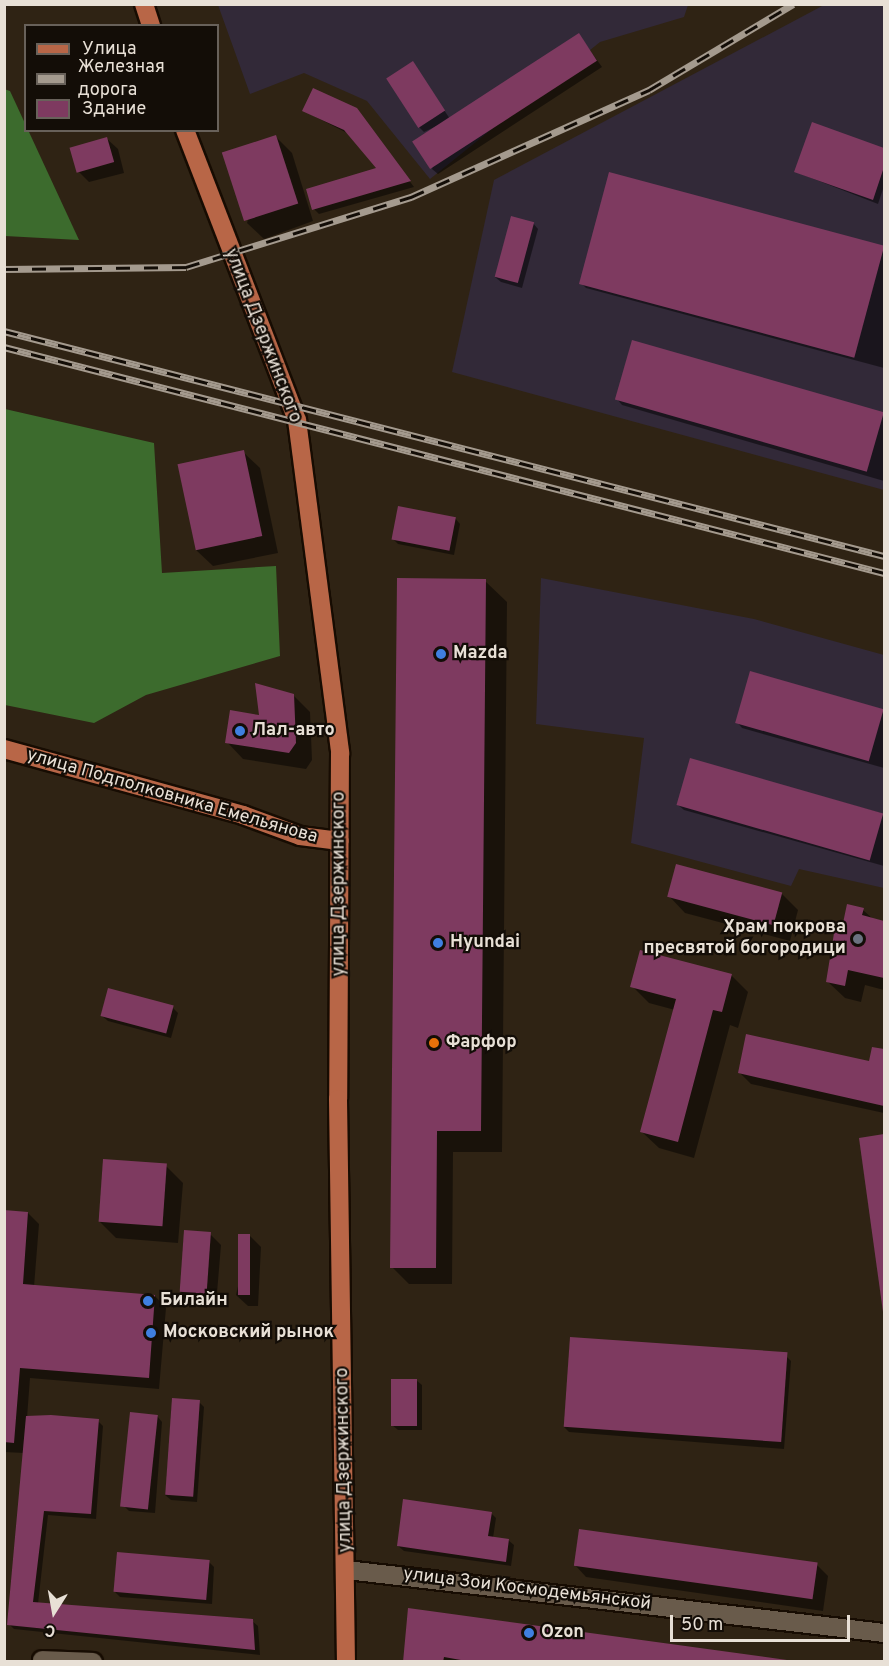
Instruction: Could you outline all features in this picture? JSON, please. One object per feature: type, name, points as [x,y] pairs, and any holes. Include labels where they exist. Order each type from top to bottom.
[{"type":"main road","points":[[144,4],[150,24]]},
{"type":"main road","name":"улица Дзержинского","points":[[186,132],[297,420],[340,753],[338,1099],[347,1570],[346,1662]]},
{"type":"main road","name":"улица Подполковника Емельянова","points":[[7,750],[243,815],[300,836],[340,841]]},
{"type":"main road","name":"улица Зои Космодемьянской","points":[[347,1570],[885,1633]]},
{"type":"main road","points":[[42,1660],[93,1662]]},
{"type":"shaded area","points":[[218,5],[688,5],[684,17],[600,42],[430,179],[367,101],[304,73],[250,94]]},
{"type":"shaded area","points":[[824,5],[884,5],[884,490],[452,372],[494,180]]},
{"type":"shaded area","points":[[541,578],[754,619],[884,655],[884,888],[799,869],[791,886],[631,843],[644,738],[536,724]]},
{"type":"green space","points":[[4,89],[10,91],[24,121],[24,132],[29,132],[79,240],[5,236]]},
{"type":"green space","points":[[5,409],[154,443],[162,573],[276,566],[280,656],[146,695],[94,723],[5,705]]},
{"type":"building","points":[[579,33],[597,61],[430,169],[412,141]]},
{"type":"building","points":[[413,61],[445,110],[418,128],[386,78]]},
{"type":"building","points":[[313,88],[357,108],[411,181],[312,210],[306,189],[376,168],[344,130],[302,111]]},
{"type":"building","points":[[812,122],[884,148],[884,167],[873,200],[794,172]]},
{"type":"building","points":[[276,135],[298,203],[244,221],[222,153]]},
{"type":"building","points":[[107,137],[114,162],[77,173],[70,148]]},
{"type":"building","points":[[609,172],[884,246],[854,358],[579,284]]},
{"type":"building","points":[[511,216],[534,222],[518,283],[495,277]]},
{"type":"building","points":[[632,340],[884,412],[867,472],[615,400]]},
{"type":"building","points":[[244,450],[262,536],[196,550],[177,464]]},
{"type":"building","points":[[398,506],[456,517],[449,551],[392,539]]},
{"type":"building","points":[[397,578],[486,579],[481,1131],[437,1131],[436,1268],[390,1268]]},
{"type":"building","points":[[750,671],[884,709],[869,761],[735,723]]},
{"type":"building","points":[[255,683],[294,694],[296,743],[289,753],[225,743],[230,710],[259,715]]},
{"type":"building","points":[[690,758],[883,813],[870,861],[676,805]]},
{"type":"building","points":[[676,864],[782,892],[773,925],[667,897]]},
{"type":"building","name":"Храм покрова пресвятой богородици","points":[[847,904],[864,908],[862,915],[884,921],[884,978],[848,970],[845,986],[826,982],[836,921],[843,923]]},
{"type":"building","points":[[640,950],[732,974],[722,1012],[713,1010],[678,1142],[640,1132],[676,999],[630,987]]},
{"type":"building","points":[[108,988],[174,1006],[166,1034],[100,1016]]},
{"type":"building","points":[[746,1034],[869,1061],[872,1047],[884,1049],[884,1106],[738,1073]]},
{"type":"building","points":[[884,1134],[884,1312],[883,1312],[859,1138]]},
{"type":"building","points":[[103,1159],[167,1163],[162,1226],[99,1222]]},
{"type":"building","points":[[4,1210],[28,1212],[23,1284],[155,1295],[149,1378],[20,1368],[14,1443],[4,1442]]},
{"type":"building","points":[[184,1230],[211,1232],[207,1294],[180,1292]]},
{"type":"building","points":[[238,1234],[250,1234],[250,1295],[238,1295]]},
{"type":"building","points":[[570,1337],[787,1352],[781,1442],[564,1427]]},
{"type":"building","points":[[391,1379],[417,1379],[417,1426],[391,1426]]},
{"type":"building","points":[[172,1398],[200,1400],[193,1497],[165,1495]]},
{"type":"building","points":[[130,1412],[158,1415],[148,1509],[120,1506]]},
{"type":"building","points":[[51,1415],[99,1419],[91,1514],[44,1511],[33,1602],[253,1619],[255,1650],[7,1625],[26,1416]]},
{"type":"building","points":[[403,1499],[492,1512],[488,1536],[509,1539],[506,1562],[397,1546]]},
{"type":"building","points":[[579,1529],[818,1563],[813,1599],[574,1566]]},
{"type":"building","points":[[117,1552],[210,1560],[206,1600],[114,1592]]},
{"type":"building","points":[[408,1608],[787,1660],[787,1662],[472,1662],[444,1657],[443,1662],[403,1662]]},
{"type":"railway","points":[[4,269],[186,267],[411,197],[649,90],[793,4]]},
{"type":"railway","points":[[4,331],[884,556]]},
{"type":"railway","points":[[4,347],[884,573]]},
{"type":"place","name":"Mazda","points":[[441,654]]},
{"type":"place","name":"Лал-авто","points":[[240,731]]},
{"type":"place","name":"Храм покрова пресвятой богородици","points":[[858,939]]},
{"type":"place","name":"Hyundai","points":[[438,943]]},
{"type":"place","name":"Фарфор","points":[[434,1043]]},
{"type":"place","name":"Билайн","points":[[148,1301]]},
{"type":"place","name":"Московский рынок","points":[[151,1333]]},
{"type":"place","name":"Ozon","points":[[529,1633]]}]
